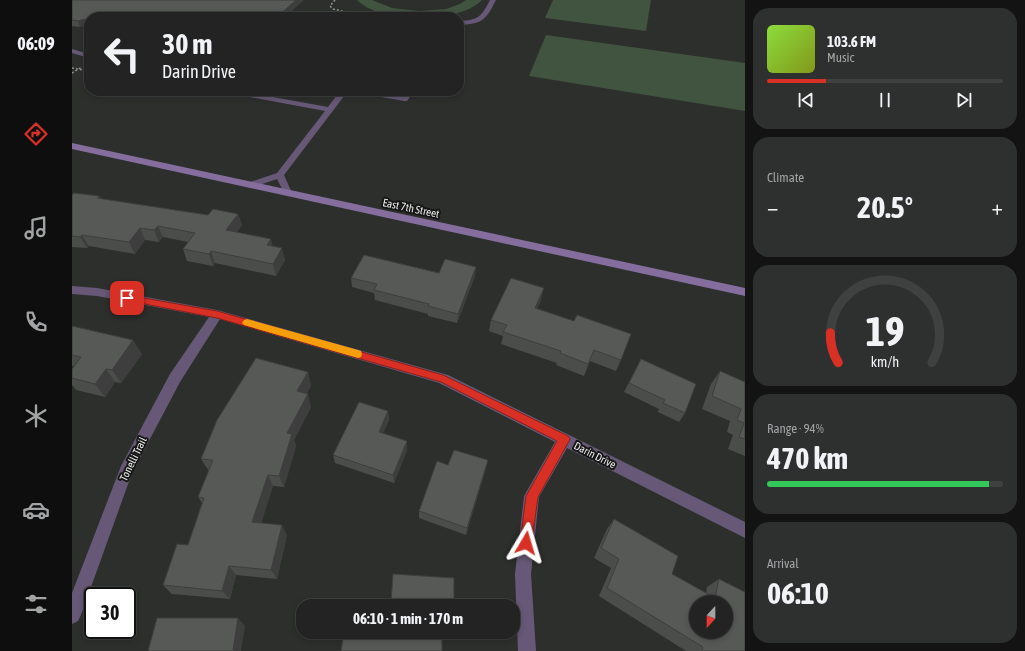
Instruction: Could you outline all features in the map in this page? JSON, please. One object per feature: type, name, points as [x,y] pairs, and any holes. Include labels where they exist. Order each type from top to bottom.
[{"type":"street","name":"East 7th Street","points":[[72,146],[745,292]]},
{"type":"street","name":"Darin Drive","points":[[72,290],[97,292],[217,314],[443,379],[745,530]]},
{"type":"street","name":"Tonelli Trail","points":[[72,615],[126,471],[175,378],[217,314]]},
{"type":"street","points":[[527,651],[523,574],[532,496],[564,439]]},
{"type":"lane","points":[[464,23],[475,22],[482,19],[493,0]]},
{"type":"lane","points":[[72,51],[84,55]]},
{"type":"lane","points":[[255,96],[330,110]]},
{"type":"lane","points":[[250,185],[280,175],[340,96]]},
{"type":"lane","points":[[387,96],[404,99],[406,96]]},
{"type":"lane","points":[[280,175],[288,193]]},
{"type":"path","points":[[335,0],[330,6],[333,9],[346,12]]},
{"type":"path","points":[[72,68],[84,70]]},
{"type":"green space","points":[[357,0],[372,0],[392,8],[419,11],[446,9],[466,0],[482,0],[471,8],[461,12],[378,12],[368,8]]},
{"type":"green space","points":[[553,0],[651,0],[646,31],[545,18]]},
{"type":"green space","points":[[546,35],[745,63],[745,111],[529,76]]},
{"type":"building","points":[[72,0],[296,0],[283,12],[84,12],[84,19],[78,21],[72,20]]},
{"type":"building","points":[[74,193],[99,196],[97,198],[208,215],[213,209],[238,214],[226,230],[271,239],[267,245],[282,248],[273,264],[211,251],[209,254],[183,249],[195,233],[158,226],[154,230],[140,228],[129,242],[82,235],[80,237],[72,236],[72,195]]},
{"type":"building","points":[[364,255],[439,273],[445,259],[476,267],[458,314],[428,306],[429,304],[374,290],[377,284],[351,278]]},
{"type":"building","points":[[511,278],[544,288],[535,308],[574,321],[577,315],[631,334],[621,360],[594,350],[588,364],[560,353],[561,351],[503,332],[507,325],[491,320]]},
{"type":"building","points":[[72,326],[133,340],[112,370],[106,369],[95,384],[72,378],[72,369],[81,357],[72,355]]},
{"type":"building","points":[[256,358],[308,372],[297,391],[308,394],[287,433],[292,434],[279,476],[268,475],[252,522],[282,525],[271,570],[229,566],[222,591],[163,585],[177,544],[188,545],[204,498],[198,497],[213,460],[201,459],[217,420]]},
{"type":"building","points":[[641,359],[696,384],[685,413],[663,403],[665,400],[629,383]]},
{"type":"building","points":[[720,371],[745,382],[745,439],[739,437],[744,423],[737,420],[741,409],[712,396]]},
{"type":"building","points":[[359,402],[388,411],[379,432],[407,441],[393,475],[333,455]]},
{"type":"building","points":[[454,450],[488,460],[467,528],[419,511],[437,461],[448,465]]},
{"type":"building","points":[[614,519],[678,556],[672,574],[710,595],[689,595],[689,638],[607,588],[619,559],[601,548]]},
{"type":"building","points":[[393,574],[454,578],[454,599],[391,599]]},
{"type":"building","points":[[719,579],[745,592],[745,651],[702,651],[703,647],[690,639],[733,639],[733,595],[716,595]]},
{"type":"building","points":[[157,618],[238,618],[233,651],[148,651]]},
{"type":"building","points":[[343,639],[442,639],[442,651],[341,651]]},
{"type":"slow traffic","points":[[247,323],[358,354]]},
{"type":"route","points":[[127,298],[217,314],[443,379],[564,439],[532,496],[526,543]]}]
